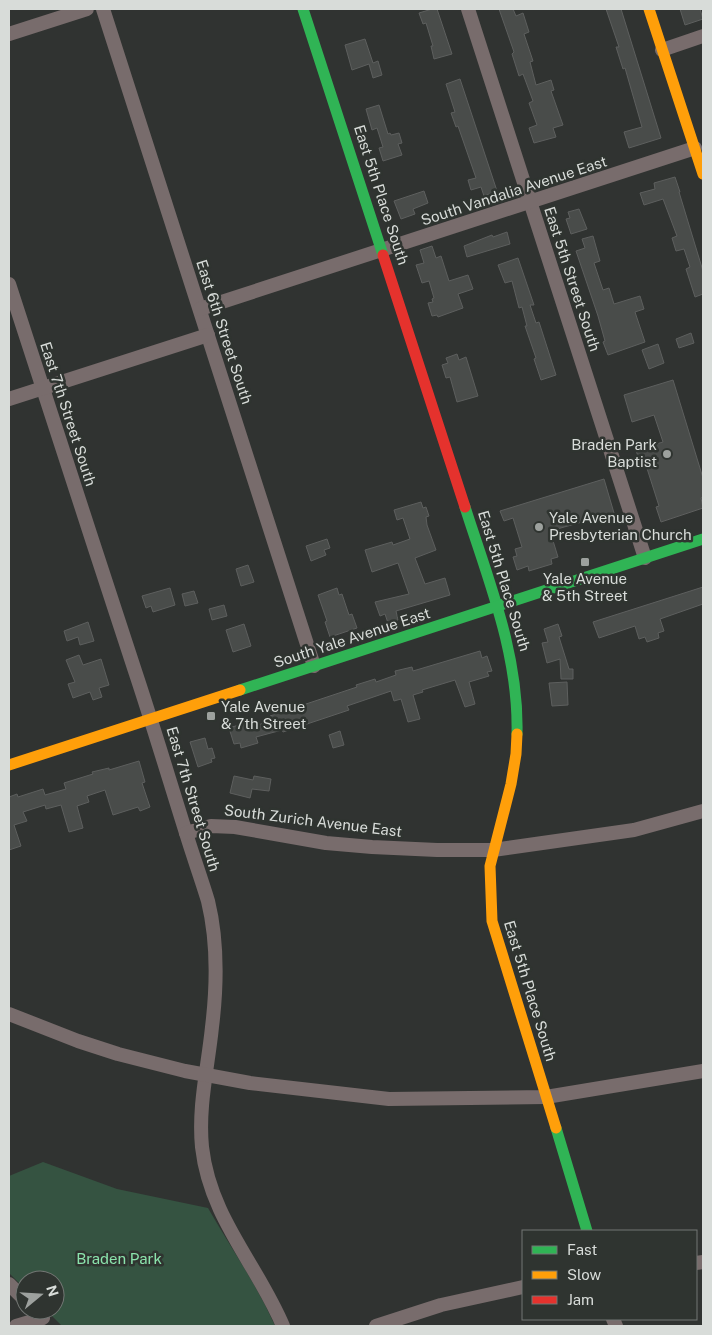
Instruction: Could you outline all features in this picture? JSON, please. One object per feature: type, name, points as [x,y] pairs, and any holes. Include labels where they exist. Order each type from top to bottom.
[{"type":"street","points":[[9,34],[87,9]]},
{"type":"street","name":"East 6th Street South","points":[[103,9],[314,666]]},
{"type":"street","name":"East 5th Place South","points":[[303,9],[497,607],[511,659],[517,715],[516,754],[511,784],[490,866],[492,921],[587,1230]]},
{"type":"street","name":"East 5th Street South","points":[[468,9],[645,558]]},
{"type":"street","points":[[649,9],[703,174]]},
{"type":"street","points":[[662,50],[703,36]]},
{"type":"street","name":"South Vandalia Avenue East","points":[[200,309],[695,148]]},
{"type":"street","name":"East 7th Street South","points":[[9,284],[208,903],[216,960],[216,979],[212,1027],[201,1106],[203,1150],[216,1203],[230,1232],[276,1307],[283,1326]]},
{"type":"street","points":[[9,399],[208,335]]},
{"type":"street","name":"South Yale Avenue East","points":[[9,765],[703,539]]},
{"type":"street","name":"South Zurich Avenue East","points":[[186,834],[211,826],[235,827],[326,843],[437,850],[493,850],[634,830],[703,811]]},
{"type":"street","points":[[9,1014],[78,1041],[118,1054],[205,1075],[250,1083],[389,1099],[546,1097],[703,1071]]},
{"type":"street","points":[[376,1326],[441,1305],[522,1287]]},
{"type":"street","points":[[16,1326],[36,1320]]},
{"type":"green space","name":"Braden Park","points":[[43,1162],[117,1189],[208,1208],[252,1281],[275,1326],[62,1326],[56,1320],[65,1320],[65,1270],[15,1270],[15,1279],[9,1273],[9,1176]]},
{"type":"building","points":[[437,9],[452,54],[434,59],[431,46],[433,46],[426,23],[423,24],[419,13]]},
{"type":"building","points":[[499,9],[513,9],[516,16],[523,13],[529,32],[524,34],[533,61],[530,62],[536,85],[551,80],[554,90],[551,91],[563,125],[553,128],[556,137],[534,143],[529,128],[537,125],[529,103],[533,101],[523,74],[519,76],[512,54],[514,52]]},
{"type":"building","points":[[606,9],[621,9],[661,138],[629,148],[624,132],[642,127],[625,68],[623,69],[616,47],[619,47]]},
{"type":"building","points":[[680,9],[700,9],[703,19],[685,25]]},
{"type":"building","points":[[365,39],[373,63],[378,61],[382,75],[373,78],[369,64],[352,70],[345,45]]},
{"type":"building","points":[[460,79],[497,191],[484,196],[481,187],[471,190],[468,180],[476,178],[458,126],[456,127],[451,113],[455,112],[446,84]]},
{"type":"building","points":[[379,105],[388,134],[399,133],[402,143],[398,144],[402,155],[383,161],[379,148],[383,147],[377,128],[372,130],[366,109]]},
{"type":"building","points":[[675,177],[703,271],[703,294],[695,297],[686,269],[690,267],[684,249],[676,251],[672,238],[677,236],[663,199],[644,205],[640,193],[655,189],[654,183]]},
{"type":"building","points":[[424,191],[428,203],[413,209],[415,214],[401,219],[394,201]]},
{"type":"building","points":[[579,209],[587,229],[571,234],[566,219],[570,218],[568,212]]},
{"type":"building","points":[[507,232],[510,244],[467,257],[464,246],[492,235],[493,237]]},
{"type":"building","points":[[593,236],[600,261],[594,263],[603,290],[609,288],[614,304],[640,296],[644,309],[635,312],[645,342],[608,355],[603,342],[605,341],[598,316],[576,251],[585,248],[582,239]]},
{"type":"building","points":[[432,246],[436,258],[441,256],[449,281],[468,275],[473,289],[458,294],[463,308],[438,317],[437,315],[432,316],[428,303],[433,302],[432,299],[434,298],[429,281],[422,283],[416,265],[424,263],[420,250]]},
{"type":"building","points":[[518,258],[534,305],[530,305],[536,323],[539,322],[556,375],[541,380],[525,326],[527,326],[522,307],[519,308],[512,281],[505,283],[498,265]]},
{"type":"building","points":[[691,333],[694,343],[679,348],[676,339]]},
{"type":"building","points":[[658,344],[664,363],[649,369],[642,350]]},
{"type":"building","points":[[457,354],[459,360],[466,357],[478,396],[457,402],[450,377],[446,378],[442,365],[448,363],[446,358]]},
{"type":"building","name":"Braden Park Baptist","points":[[673,380],[703,478],[703,497],[701,498],[703,508],[661,522],[656,507],[659,506],[644,459],[639,460],[636,450],[663,442],[654,415],[632,422],[624,395]]},
{"type":"building","name":"Yale Avenue Presbyterian Church","points":[[604,479],[614,513],[550,531],[558,557],[551,559],[552,564],[529,571],[528,566],[517,570],[513,557],[517,556],[515,549],[522,547],[513,518],[504,521],[500,511]]},
{"type":"building","points":[[421,502],[423,508],[426,507],[429,516],[426,517],[427,525],[436,550],[415,558],[425,584],[445,578],[450,595],[396,611],[398,620],[388,623],[385,614],[380,616],[375,602],[409,594],[398,563],[372,572],[365,550],[392,542],[393,545],[410,539],[403,518],[397,520],[394,510]]},
{"type":"building","points":[[327,539],[330,548],[324,550],[326,555],[311,561],[306,546]]},
{"type":"building","points":[[248,565],[254,582],[241,586],[236,569]]},
{"type":"building","points":[[703,587],[703,604],[660,619],[664,631],[658,633],[659,638],[647,642],[645,637],[639,639],[635,626],[599,638],[593,622]]},
{"type":"building","points":[[170,588],[175,605],[153,612],[151,606],[146,608],[142,596]]},
{"type":"building","points":[[337,588],[339,595],[342,594],[349,615],[352,614],[357,628],[330,637],[325,622],[327,621],[318,595]]},
{"type":"building","points":[[194,591],[198,603],[185,606],[182,594]]},
{"type":"building","points":[[224,605],[227,616],[212,620],[209,609]]},
{"type":"building","points":[[88,622],[94,641],[80,645],[78,637],[67,641],[64,631]]},
{"type":"building","points":[[244,624],[251,646],[233,652],[226,630]]},
{"type":"building","points":[[558,624],[562,636],[559,637],[569,669],[573,669],[573,679],[561,679],[560,659],[547,663],[542,643],[548,642],[544,629]]},
{"type":"building","points":[[480,651],[482,658],[487,656],[492,671],[487,672],[489,676],[469,682],[475,704],[465,707],[455,680],[422,690],[423,692],[413,695],[420,719],[408,722],[401,699],[394,701],[391,691],[347,706],[349,710],[283,732],[282,730],[256,737],[258,743],[241,748],[240,743],[234,744],[229,728],[252,721],[254,726],[271,721],[270,716],[357,687],[356,685],[375,679],[376,682],[396,675],[395,671],[412,667],[413,671]]},
{"type":"building","points":[[79,655],[83,665],[101,659],[109,685],[99,688],[102,697],[93,700],[90,692],[73,698],[68,684],[75,682],[66,660]]},
{"type":"building","points":[[567,682],[568,705],[552,706],[549,683]]},
{"type":"building","points":[[340,731],[344,745],[333,748],[329,735]]},
{"type":"building","points":[[205,738],[208,749],[212,748],[215,758],[211,759],[212,762],[198,767],[190,742]]},
{"type":"building","points":[[139,761],[145,782],[142,783],[150,807],[140,811],[138,807],[113,815],[105,790],[87,796],[89,802],[77,806],[83,828],[69,832],[61,805],[46,809],[45,805],[23,812],[27,821],[14,825],[21,846],[9,850],[9,797],[17,794],[18,797],[43,789],[45,795],[66,789],[64,783],[93,774],[92,772],[109,768],[109,770]]},
{"type":"building","points":[[234,776],[253,780],[254,776],[271,779],[269,791],[252,789],[250,798],[230,793]]},
{"type":"traffic: fast","points":[[303,9],[383,255]]},
{"type":"traffic: fast","points":[[465,507],[493,591],[508,647],[513,676],[517,734]]},
{"type":"traffic: fast","points":[[240,690],[703,539]]},
{"type":"traffic: fast","points":[[556,1128],[587,1230]]},
{"type":"traffic: slow","points":[[649,9],[703,174]]},
{"type":"traffic: slow","points":[[9,765],[240,690]]},
{"type":"traffic: slow","points":[[517,734],[511,784],[490,866],[492,921],[556,1128]]},
{"type":"traffic: jam","points":[[383,255],[465,507]]},
{"type":"place","name":"Braden Park Baptist","points":[[667,454]]},
{"type":"place","name":"Yale Avenue Presbyterian Church","points":[[539,527]]},
{"type":"place","name":"Yale Avenue & 5th Street","points":[[585,562]]},
{"type":"place","name":"Yale Avenue & 7th Street","points":[[211,716]]}]
